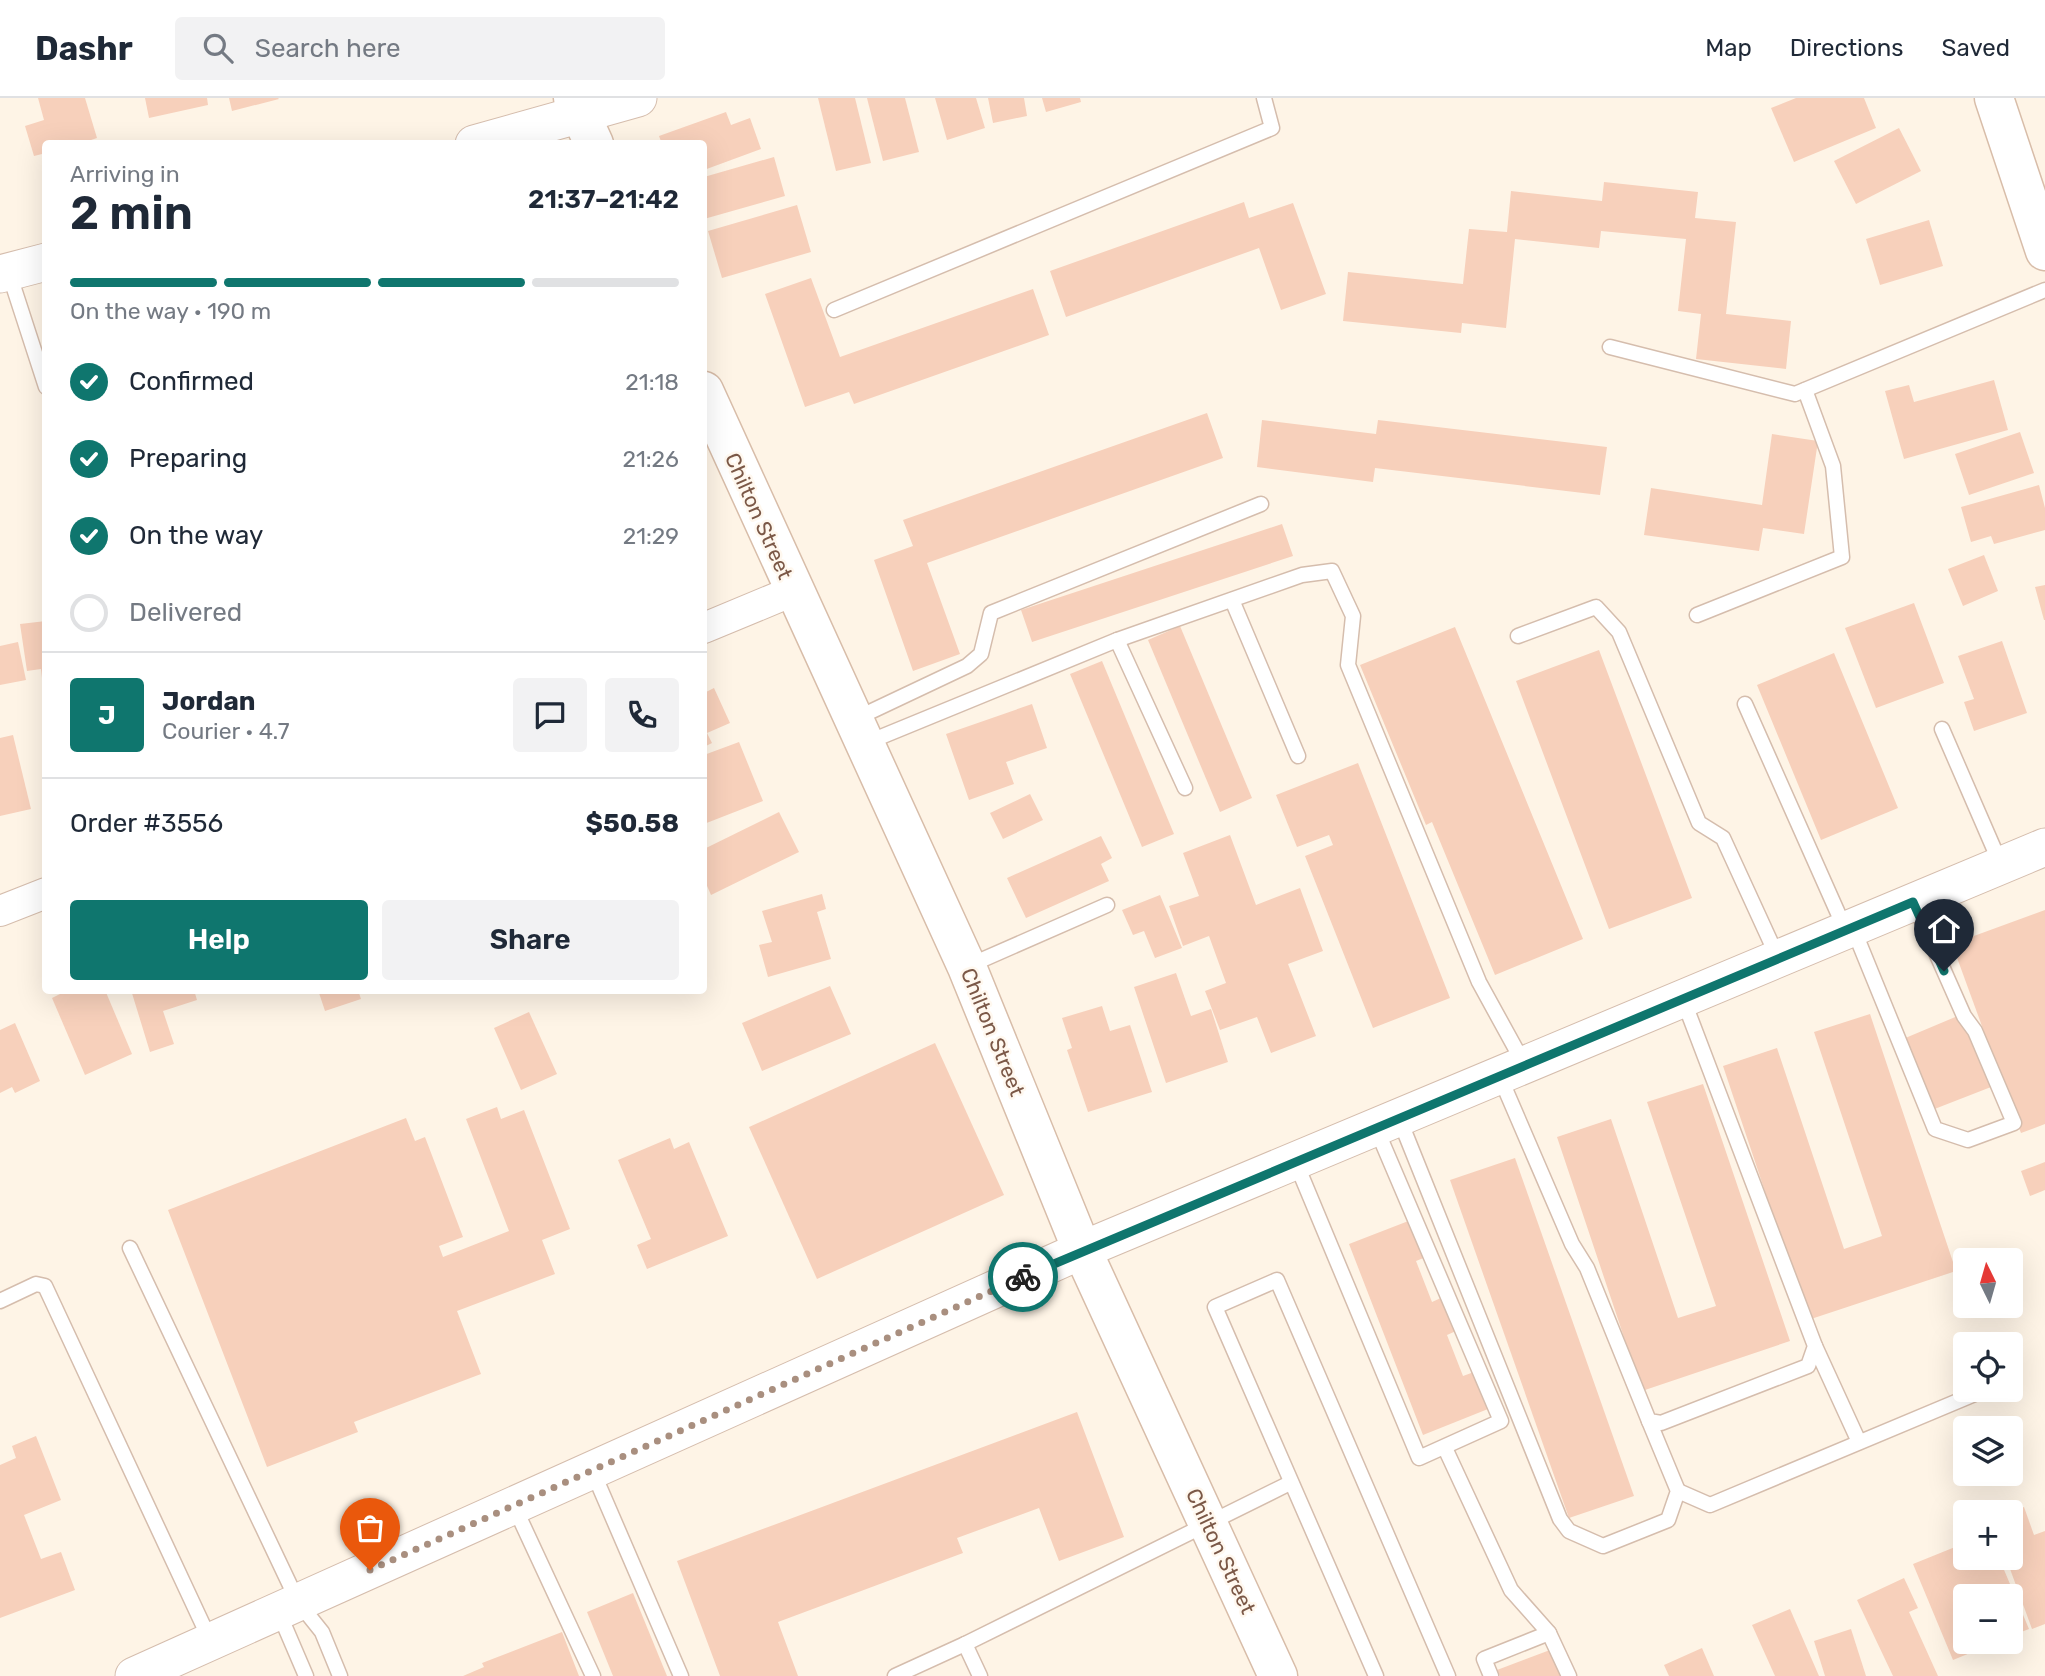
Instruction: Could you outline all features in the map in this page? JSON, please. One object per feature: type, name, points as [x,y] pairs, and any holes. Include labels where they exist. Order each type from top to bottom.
[{"type":"main road","points":[[1994,98],[2045,251]]},
{"type":"main road","name":"Chilton Street","points":[[707,398],[967,967],[1082,1250],[1278,1676]]},
{"type":"street","points":[[491,140],[583,118],[638,98]]},
{"type":"street","points":[[4,273],[42,263]]},
{"type":"street","points":[[707,627],[793,591]]},
{"type":"street","points":[[150,1673],[288,1607],[1082,1250],[2045,847]]},
{"type":"street","points":[[0,911],[42,895]]},
{"type":"lane","points":[[834,310],[1272,128],[1264,98]]},
{"type":"lane","points":[[4,273],[42,376]]},
{"type":"lane","points":[[1609,346],[1796,394],[2045,290]]},
{"type":"lane","points":[[1697,615],[1842,556],[1833,466],[1805,390]]},
{"type":"lane","points":[[859,732],[967,666],[981,654],[991,613],[1261,504]]},
{"type":"lane","points":[[859,732],[1302,575],[1332,571],[1353,616],[1348,665],[1479,982],[1572,1244],[1587,1268],[1678,1491],[1668,1520],[1603,1546],[1569,1531],[1560,1519],[1387,1123]]},
{"type":"lane","points":[[1232,600],[1298,756]]},
{"type":"lane","points":[[1518,636],[1596,607],[1619,632],[1699,823],[1723,838],[1778,959]]},
{"type":"lane","points":[[1117,640],[1185,788]]},
{"type":"lane","points":[[1745,704],[1849,929],[1935,1129],[1968,1140],[2014,1123],[1975,1031],[1964,1016],[1913,902]]},
{"type":"lane","points":[[1942,729],[2001,865]]},
{"type":"lane","points":[[967,967],[1107,905]]},
{"type":"lane","points":[[1683,999],[1815,1346],[1860,1442]]},
{"type":"lane","points":[[1295,1161],[1419,1458],[1445,1448],[1501,1421],[1387,1123]]},
{"type":"lane","points":[[130,1248],[288,1607],[306,1676]]},
{"type":"lane","points":[[1376,1676],[1215,1307],[1276,1280],[1448,1676]]},
{"type":"lane","points":[[0,1301],[36,1284],[45,1286],[211,1642]]},
{"type":"lane","points":[[1649,1421],[1661,1423],[1808,1366],[1815,1346]]},
{"type":"lane","points":[[1678,1491],[1710,1505],[1956,1402]]},
{"type":"lane","points":[[1445,1448],[1511,1590],[1549,1633],[1569,1676]]},
{"type":"lane","points":[[592,1471],[681,1676]]},
{"type":"lane","points":[[895,1676],[1290,1483]]},
{"type":"lane","points":[[514,1505],[593,1676]]},
{"type":"lane","points":[[288,1607],[323,1632],[340,1676]]},
{"type":"lane","points":[[1491,1676],[1484,1659],[1549,1633]]},
{"type":"lane","points":[[965,1644],[980,1676]]},
{"type":"building","points":[[38,98],[85,98],[97,138],[42,140],[42,154],[34,156],[25,126],[44,120]]},
{"type":"building","points":[[145,98],[207,98],[208,105],[149,118]]},
{"type":"building","points":[[229,98],[278,98],[279,99],[232,111]]},
{"type":"building","points":[[818,98],[855,98],[871,163],[836,171]]},
{"type":"building","points":[[867,98],[905,98],[919,152],[883,161]]},
{"type":"building","points":[[935,98],[976,98],[985,128],[947,140]]},
{"type":"building","points":[[988,98],[1024,98],[1027,116],[993,123]]},
{"type":"building","points":[[1042,98],[1080,98],[1081,102],[1046,112]]},
{"type":"building","points":[[1796,98],[1864,98],[1876,128],[1794,162],[1771,108]]},
{"type":"building","points":[[726,112],[731,125],[750,118],[761,149],[707,169],[707,140],[660,140],[659,136]]},
{"type":"building","points":[[1899,128],[1921,171],[1856,204],[1834,161]]},
{"type":"building","points":[[774,157],[785,196],[707,218],[707,176]]},
{"type":"building","points":[[1604,182],[1698,192],[1695,218],[1736,222],[1726,314],[1791,321],[1786,369],[1696,359],[1701,314],[1678,311],[1686,239],[1601,231],[1599,248],[1515,239],[1506,328],[1462,323],[1461,333],[1343,321],[1348,272],[1463,284],[1469,229],[1507,232],[1511,191],[1602,201]]},
{"type":"building","points":[[1244,202],[1249,218],[1293,203],[1326,294],[1281,310],[1259,248],[1066,317],[1050,271]]},
{"type":"building","points":[[797,205],[811,252],[722,278],[708,231]]},
{"type":"building","points":[[1929,220],[1943,266],[1880,285],[1866,239]]},
{"type":"building","points":[[811,278],[840,357],[1033,289],[1049,335],[854,404],[849,392],[805,407],[765,294]]},
{"type":"building","points":[[1994,380],[2008,430],[1904,459],[1885,391],[1909,385],[1914,402]]},
{"type":"building","points":[[1207,413],[1223,458],[927,563],[960,654],[913,671],[874,560],[913,546],[903,520]]},
{"type":"building","points":[[1262,420],[1376,434],[1378,420],[1607,447],[1600,495],[1375,468],[1373,482],[1257,467]]},
{"type":"building","points":[[2020,432],[2034,473],[1969,495],[1955,454]]},
{"type":"building","points":[[1772,434],[1818,441],[1804,534],[1763,528],[1759,551],[1644,535],[1651,488],[1762,505]]},
{"type":"building","points":[[2039,485],[2045,508],[2045,530],[1994,544],[1991,536],[1971,542],[1961,507]]},
{"type":"building","points":[[1282,524],[1293,556],[1032,642],[1021,610]]},
{"type":"building","points":[[1984,555],[1998,591],[1963,606],[1948,569]]},
{"type":"building","points":[[2045,585],[2045,620],[2044,620],[2035,587]]},
{"type":"building","points":[[1914,603],[1944,683],[1876,708],[1845,628]]},
{"type":"building","points":[[42,621],[42,678],[41,669],[27,671],[20,624]]},
{"type":"building","points":[[1180,626],[1252,798],[1220,812],[1148,640]]},
{"type":"building","points":[[1455,627],[1583,939],[1495,975],[1432,822],[1426,825],[1360,665]]},
{"type":"building","points":[[2002,641],[2027,713],[1974,731],[1964,702],[1974,699],[1958,656]]},
{"type":"building","points":[[18,642],[26,680],[0,685],[0,646]]},
{"type":"building","points":[[1599,650],[1692,898],[1609,929],[1516,681]]},
{"type":"building","points":[[1834,653],[1898,808],[1821,840],[1757,685]]},
{"type":"building","points":[[1102,661],[1174,834],[1142,847],[1070,674]]},
{"type":"building","points":[[714,688],[730,723],[707,733],[707,692]]},
{"type":"building","points":[[1032,704],[1047,748],[1006,762],[1014,784],[969,800],[946,734]]},
{"type":"building","points":[[707,733],[712,743],[707,746]]},
{"type":"building","points":[[13,735],[31,809],[0,816],[0,738]]},
{"type":"building","points":[[739,742],[763,801],[707,823],[707,754]]},
{"type":"building","points":[[1358,763],[1450,998],[1373,1028],[1305,856],[1333,845],[1329,835],[1297,847],[1276,795]]},
{"type":"building","points":[[1030,794],[1043,820],[1003,839],[990,813]]},
{"type":"building","points":[[779,812],[799,852],[711,895],[707,886],[707,848]]},
{"type":"building","points":[[1230,835],[1256,905],[1300,888],[1323,951],[1288,964],[1316,1036],[1271,1053],[1257,1017],[1220,1030],[1205,991],[1226,983],[1209,936],[1183,946],[1169,906],[1199,896],[1183,853]]},
{"type":"building","points":[[1101,836],[1112,858],[1101,864],[1109,881],[1026,918],[1007,878]]},
{"type":"building","points":[[822,894],[826,909],[817,912],[831,959],[768,977],[759,945],[772,942],[762,911]]},
{"type":"building","points":[[1160,895],[1182,948],[1155,958],[1144,931],[1133,935],[1122,910]]},
{"type":"building","points":[[2045,910],[2045,1124],[2021,1133],[1952,944]]},
{"type":"building","points":[[1176,973],[1191,1016],[1211,1009],[1228,1062],[1166,1083],[1134,987]]},
{"type":"building","points":[[830,986],[851,1034],[762,1071],[742,1023]]},
{"type":"building","points":[[60,994],[107,994],[132,1054],[85,1075],[52,998]]},
{"type":"building","points":[[132,994],[195,994],[197,1000],[163,1011],[174,1044],[150,1052]]},
{"type":"building","points":[[319,994],[359,994],[361,999],[325,1011]]},
{"type":"building","points":[[1102,1006],[1110,1031],[1130,1025],[1152,1092],[1088,1112],[1067,1050],[1072,1048],[1062,1018]]},
{"type":"building","points":[[529,1012],[557,1074],[521,1090],[494,1028]]},
{"type":"building","points":[[1870,1014],[1953,1262],[1953,1272],[1808,1320],[1723,1066],[1777,1048],[1844,1249],[1882,1236],[1814,1032]]},
{"type":"building","points":[[1960,1015],[1991,1087],[1932,1110],[1903,1039]]},
{"type":"building","points":[[15,1023],[40,1081],[15,1093],[12,1087],[0,1093],[0,1030]]},
{"type":"building","points":[[935,1043],[1004,1195],[817,1279],[749,1127]]},
{"type":"building","points":[[1703,1084],[1790,1341],[1642,1391],[1557,1137],[1611,1119],[1678,1318],[1716,1306],[1647,1102]]},
{"type":"building","points":[[497,1107],[501,1119],[524,1110],[570,1229],[542,1240],[555,1274],[457,1311],[481,1374],[354,1422],[358,1432],[267,1467],[168,1210],[406,1118],[415,1141],[425,1137],[463,1237],[439,1246],[443,1257],[509,1231],[466,1119]]},
{"type":"building","points":[[670,1138],[674,1149],[689,1142],[728,1236],[647,1269],[637,1245],[651,1239],[618,1160]]},
{"type":"building","points":[[1515,1158],[1634,1496],[1569,1518],[1450,1180]]},
{"type":"building","points":[[2045,1162],[2045,1190],[2030,1196],[2021,1171]]},
{"type":"building","points":[[1411,1220],[1426,1257],[1416,1261],[1432,1302],[1443,1297],[1456,1331],[1447,1335],[1463,1376],[1474,1372],[1488,1409],[1423,1435],[1349,1244]]},
{"type":"building","points":[[1077,1412],[1124,1537],[1059,1561],[1039,1508],[957,1538],[963,1553],[778,1622],[798,1676],[720,1676],[677,1561]]},
{"type":"building","points":[[36,1436],[61,1500],[24,1515],[41,1559],[61,1552],[75,1590],[0,1618],[0,1465],[16,1458],[12,1446]]},
{"type":"building","points":[[2023,1507],[2034,1535],[2045,1531],[2045,1624],[2032,1629],[2023,1604],[2023,1584],[2016,1584],[2010,1570],[2023,1570]]},
{"type":"building","points":[[1953,1548],[1953,1570],[2004,1570],[2010,1584],[1953,1584],[1953,1654],[1968,1654],[1953,1660],[1913,1564]]},
{"type":"building","points":[[1904,1578],[1918,1608],[1909,1612],[1938,1676],[1893,1676],[1857,1600]]},
{"type":"building","points":[[633,1593],[667,1676],[613,1676],[587,1612]]},
{"type":"building","points":[[1790,1609],[1819,1676],[1775,1676],[1752,1625]]},
{"type":"building","points":[[2023,1615],[2029,1629],[2023,1631]]},
{"type":"building","points":[[1851,1629],[1866,1676],[1825,1676],[1814,1641]]},
{"type":"building","points":[[562,1632],[579,1676],[463,1676],[484,1667],[482,1663]]},
{"type":"building","points":[[1702,1648],[1714,1676],[1669,1676],[1664,1665]]},
{"type":"building","points":[[1550,1650],[1560,1676],[1500,1676],[1497,1670]]},
{"type":"way so far","points":[[370,1570],[1023,1277]]},
{"type":"route","points":[[1023,1277],[1913,902],[1944,971]]}]
